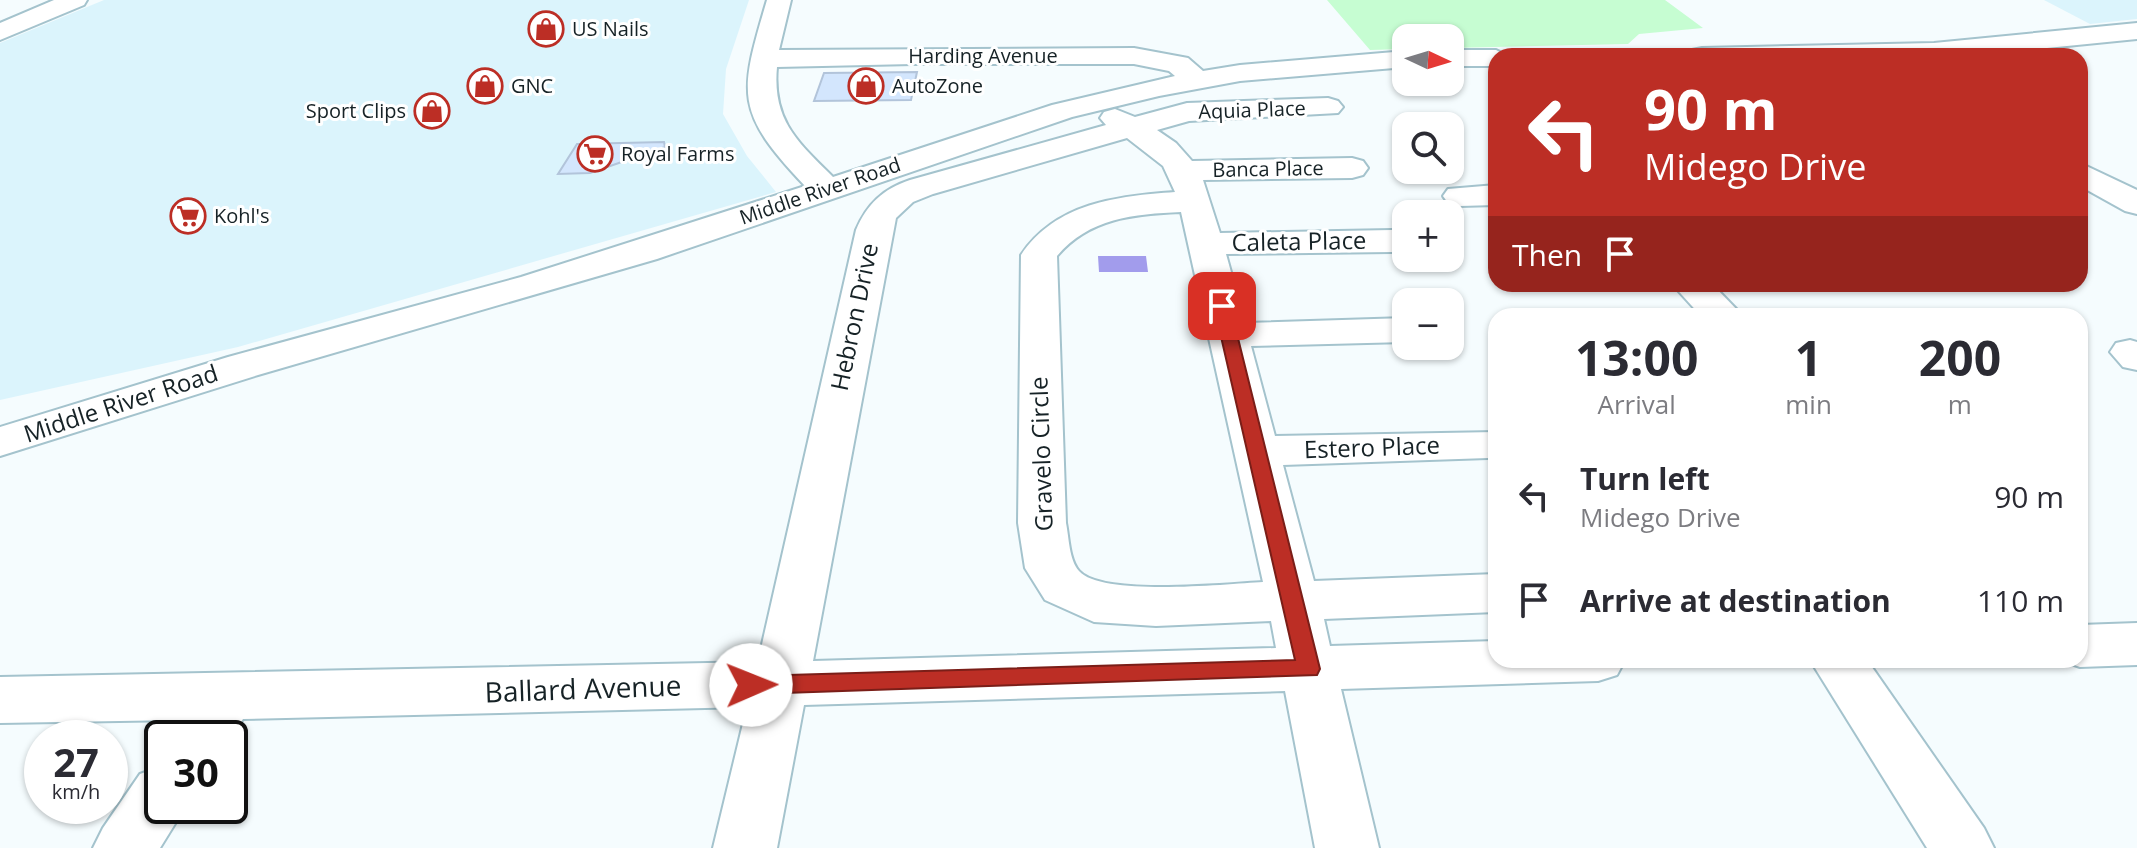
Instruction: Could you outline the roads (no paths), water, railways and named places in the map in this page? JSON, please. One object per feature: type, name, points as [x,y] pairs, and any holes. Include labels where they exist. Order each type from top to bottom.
[{"type":"street","points":[[0,9],[23,0]]},
{"type":"street","points":[[0,32],[75,0]]},
{"type":"street","points":[[779,0],[763,59],[759,88],[767,121],[784,147],[827,189]]},
{"type":"street","points":[[1982,48],[2137,31]]},
{"type":"street","name":"Harding Avenue","points":[[763,59],[1134,56],[1178,64],[1196,80]]},
{"type":"street","points":[[1464,58],[1488,58]]},
{"type":"street","name":"Middle River Road","points":[[10,431],[534,285],[1006,128],[1089,104],[1196,80],[1313,65],[1392,60]]},
{"type":"street","points":[[1089,104],[1171,152],[1190,186],[1207,244],[1293,600],[1347,848]]},
{"type":"street","name":"Aquia Place","points":[[1129,127],[1200,110],[1328,107]]},
{"type":"street","name":"Hebron Drive","points":[[782,684],[805,558],[874,230],[884,207],[898,196],[918,189],[1129,127]]},
{"type":"street","name":"Banca Place","points":[[1190,186],[1352,168]]},
{"type":"street","points":[[2088,177],[2137,204]]},
{"type":"street","name":"Gravelo Circle","points":[[1190,186],[1147,203],[1098,214],[1063,228],[1039,255],[1042,523],[1050,568],[1063,587],[1094,603],[1156,606],[1488,593]]},
{"type":"street","points":[[1460,196],[1488,195]]},
{"type":"street","name":"Caleta Place","points":[[1207,244],[1392,241]]},
{"type":"street","points":[[1699,292],[1715,308]]},
{"type":"street","points":[[1229,335],[1392,330]]},
{"type":"street","points":[[0,474],[25,449],[10,431]]},
{"type":"street","name":"Estero Place","points":[[1256,451],[1488,444]]},
{"type":"street","points":[[2088,646],[2137,644]]},
{"type":"street","name":"Ballard Avenue","points":[[0,700],[213,718],[782,684],[1488,663]]},
{"type":"street","points":[[1842,668],[1962,848]]},
{"type":"street","points":[[745,848],[782,684]]},
{"type":"street","points":[[125,848],[144,820]]},
{"type":"place","name":"US Nails","points":[[546,29]]},
{"type":"place","name":"GNC","points":[[485,86]]},
{"type":"place","name":"AutoZone","points":[[866,86]]},
{"type":"place","name":"Sport Clips","points":[[432,111]]},
{"type":"place","name":"Royal Farms","points":[[595,154]]},
{"type":"place","name":"Kohl's","points":[[188,216]]}]
